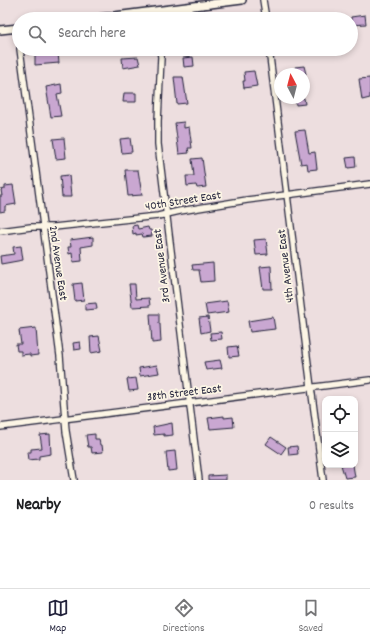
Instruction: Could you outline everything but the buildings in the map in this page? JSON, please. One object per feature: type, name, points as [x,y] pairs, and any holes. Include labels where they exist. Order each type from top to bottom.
[{"type":"main road","points":[[144,12],[242,0]]},
{"type":"main road","points":[[0,30],[12,29]]},
{"type":"street","points":[[263,0],[265,12]]},
{"type":"street","name":"2nd Avenue East","points":[[21,56],[60,356],[65,418],[74,480]]},
{"type":"street","name":"3rd Avenue East","points":[[161,56],[158,144],[190,402],[198,480]]},
{"type":"street","name":"4th Avenue East","points":[[270,56],[324,480]]},
{"type":"street","name":"40th Street East","points":[[0,231],[31,227],[54,227],[97,223],[370,184]]},
{"type":"street","name":"38th Street East","points":[[0,428],[65,418],[370,380]]}]
